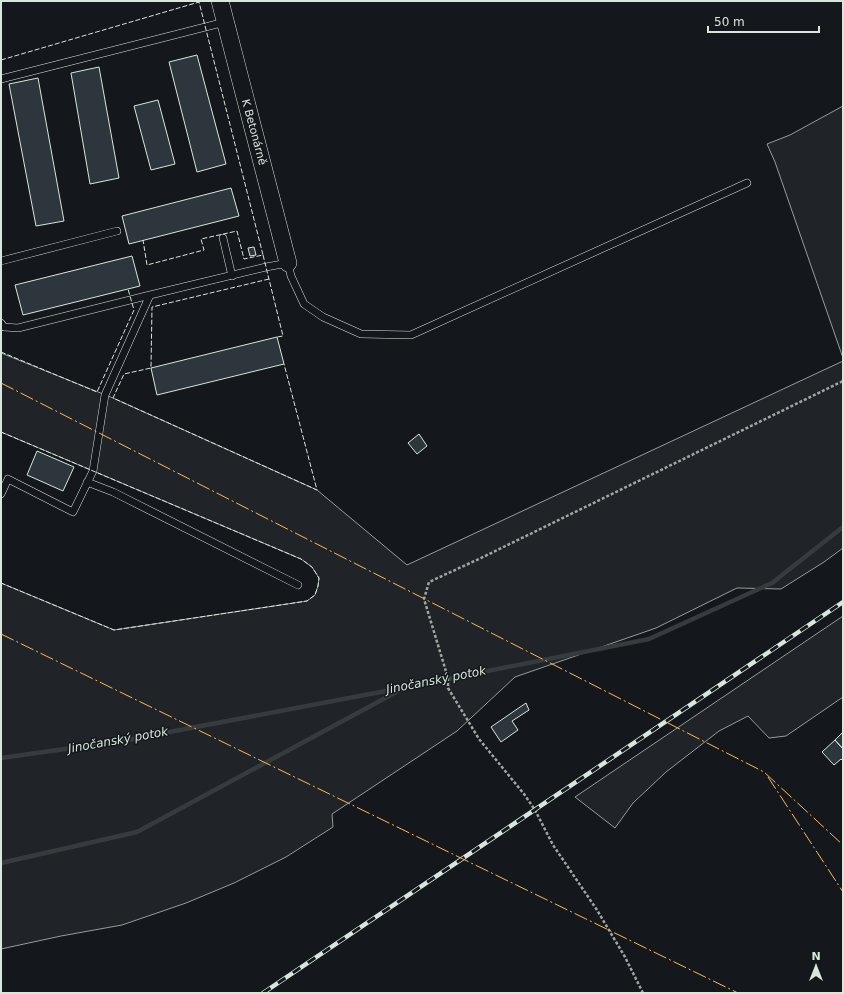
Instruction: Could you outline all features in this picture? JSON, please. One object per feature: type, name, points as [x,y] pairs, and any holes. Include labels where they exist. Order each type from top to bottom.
[{"type":"street","name":"K Betonárně","points":[[220,1],[288,263]]},
{"type":"lane","points":[[1,79],[225,22]]},
{"type":"lane","points":[[1,323],[4,327],[18,328],[288,263],[291,276],[304,304],[323,317],[361,334],[411,335],[747,183]]},
{"type":"lane","points":[[1,261],[117,231]]},
{"type":"lane","points":[[223,238],[232,276]]},
{"type":"lane","points":[[1,494],[8,479],[73,512],[93,471],[105,395],[150,295]]},
{"type":"lane","points":[[87,482],[113,492],[298,585]]},
{"type":"path","points":[[643,993],[597,910],[553,845],[535,810],[524,794],[479,739],[448,688],[448,678],[424,599],[429,582],[843,381]]},
{"type":"shaded area","points":[[843,106],[843,358],[775,162],[767,144],[790,135]]},
{"type":"shaded area","points":[[1,353],[113,398],[317,490],[407,565],[843,361],[843,548],[781,589],[737,588],[656,628],[515,677],[457,731],[332,814],[333,827],[286,857],[234,883],[186,903],[122,925],[1,949],[1,583],[114,630],[307,601],[315,595],[319,578],[312,567],[301,559],[1,432]]},
{"type":"shaded area","points":[[843,616],[843,697],[786,736],[769,738],[748,716],[719,731],[666,772],[633,803],[615,828],[575,797]]},
{"type":"building","points":[[197,55],[226,164],[197,172],[169,62]]},
{"type":"building","points":[[99,67],[119,178],[90,184],[71,73]]},
{"type":"building","points":[[38,78],[64,221],[36,226],[9,84]]},
{"type":"building","points":[[158,100],[175,164],[151,170],[134,106]]},
{"type":"building","points":[[231,188],[239,216],[129,244],[122,216]]},
{"type":"building","points":[[254,247],[256,255],[250,256],[248,248]]},
{"type":"building","points":[[132,256],[140,286],[23,315],[15,285]]},
{"type":"building","points":[[277,337],[284,364],[157,395],[151,368]]},
{"type":"building","points":[[419,434],[427,446],[417,454],[408,443]]},
{"type":"building","points":[[37,451],[74,467],[63,491],[27,475]]},
{"type":"building","points":[[526,703],[529,710],[512,721],[518,730],[501,742],[491,727]]},
{"type":"building","points":[[843,732],[843,749],[835,740]]},
{"type":"building","points":[[835,740],[843,749],[843,761],[841,759],[834,765],[822,752]]},
{"type":"waterway","name":"Jinočanský potok","points":[[1,758],[122,741],[649,639],[772,583],[843,527]]},
{"type":"waterway","points":[[1,863],[137,832],[402,689]]},
{"type":"railway","points":[[263,993],[843,602]]},
{"type":"fence","points":[[1,60],[199,2],[263,255],[244,259],[237,231],[201,239],[204,250],[147,265],[143,240]]},
{"type":"fence","points":[[263,255],[283,336],[277,337]]},
{"type":"fence","points":[[269,279],[152,307],[151,368],[124,374],[113,398],[317,490],[284,364]]},
{"type":"fence","points":[[1,352],[97,392],[134,310],[128,289]]},
{"type":"fence","points":[[1,432],[301,559],[312,567],[319,578],[315,595],[307,601],[114,630],[1,583]]},
{"type":"power","points":[[1,383],[764,772],[843,845]]},
{"type":"power","points":[[1,634],[738,993]]},
{"type":"power","points":[[768,777],[843,892]]}]
